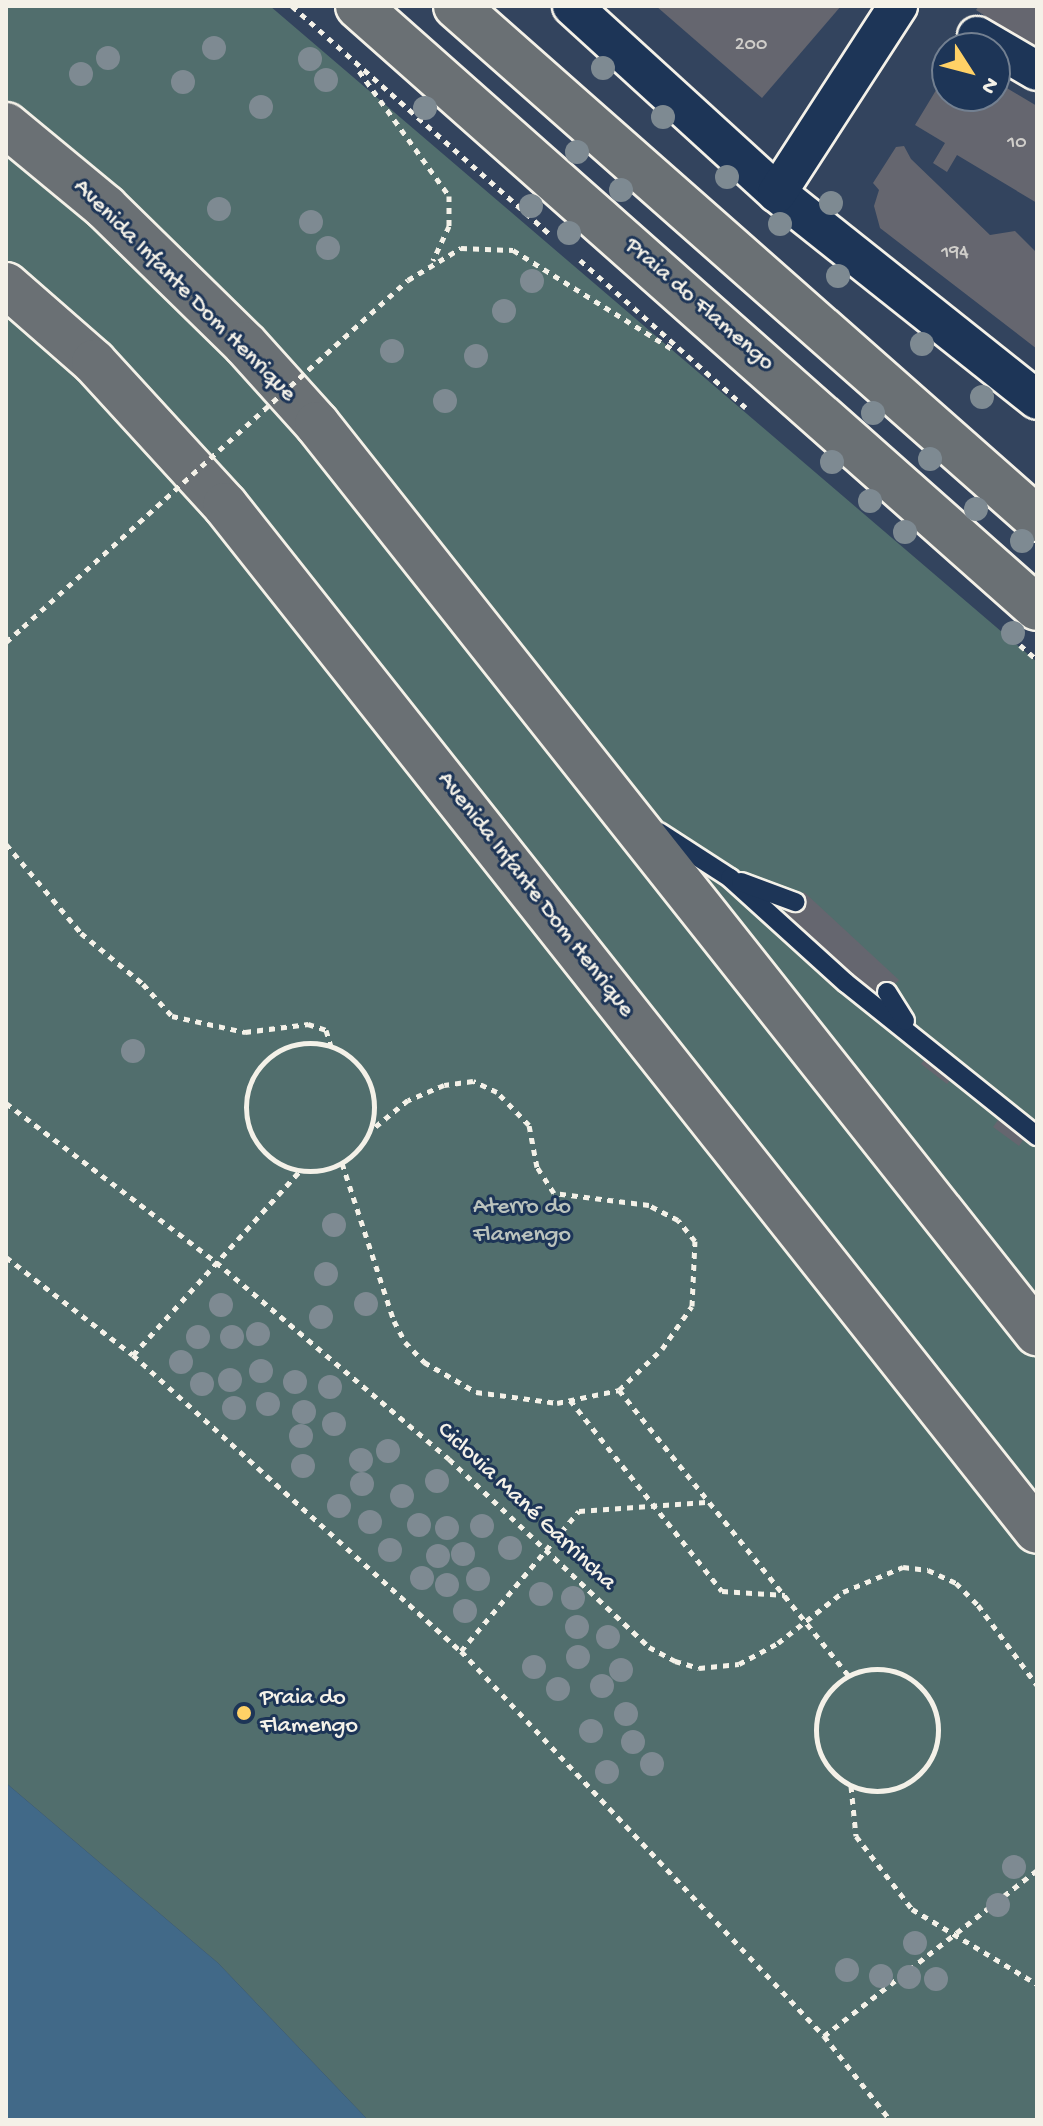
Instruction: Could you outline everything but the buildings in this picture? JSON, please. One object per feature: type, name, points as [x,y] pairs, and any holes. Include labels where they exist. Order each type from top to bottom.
[{"type":"main road","name":"Praia do Flamengo","points":[[358,6],[1037,608]]},
{"type":"main road","points":[[456,6],[1037,519]]},
{"type":"main road","name":"Avenida Infante Dom Henrique","points":[[6,125],[105,207],[245,344],[317,424],[629,813],[1037,1333]]},
{"type":"main road","name":"Avenida Infante Dom Henrique","points":[[6,285],[94,362],[225,505],[1037,1531]]},
{"type":"street","points":[[572,6],[777,193],[1036,398]]},
{"type":"street","points":[[777,193],[898,6]]},
{"type":"street","points":[[1011,56],[1037,71]]},
{"type":"lane","points":[[629,813],[730,878],[846,983],[911,1030],[1037,1136]]},
{"type":"lane","points":[[730,878],[795,902]]},
{"type":"lane","points":[[887,992],[911,1030]]},
{"type":"path","points":[[354,64],[449,196],[449,226],[433,261]]},
{"type":"path","points":[[6,642],[408,280],[433,261],[477,245],[513,250],[686,358]]},
{"type":"path","points":[[6,844],[81,933],[143,984],[172,1016],[245,1032],[308,1024],[326,1030],[331,1046]]},
{"type":"path","points":[[342,1163],[394,1321],[424,1362],[476,1392],[522,1402],[570,1400],[619,1390],[662,1349],[692,1306],[695,1241],[678,1220],[638,1202],[554,1193],[537,1167],[529,1125],[497,1092],[473,1081],[408,1100],[370,1131],[342,1163],[322,1171],[300,1171],[263,1151],[251,1132],[248,1090],[257,1072],[280,1051],[310,1043],[331,1046],[349,1056],[367,1080],[374,1110],[370,1131]]},
{"type":"path","name":"Ciclovia Mané Garrincha","points":[[6,1103],[216,1262],[547,1548],[649,1647],[699,1668],[739,1664],[876,1575],[903,1567],[928,1570],[956,1583],[978,1605],[1037,1685]]},
{"type":"path","points":[[133,1355],[300,1171]]},
{"type":"path","points":[[6,1257],[133,1355],[461,1651],[824,2036],[890,2120]]},
{"type":"path","points":[[619,1390],[707,1502],[808,1620],[849,1676]]},
{"type":"path","points":[[570,1400],[722,1591],[787,1595]]},
{"type":"path","points":[[461,1651],[579,1511],[707,1502]]},
{"type":"path","points":[[886,1670],[912,1681],[931,1701],[938,1738],[932,1756],[907,1784],[870,1791],[851,1786],[824,1760],[816,1722],[833,1688],[849,1676],[886,1670]]},
{"type":"path","points":[[851,1786],[856,1836],[912,1909],[1037,1984]]},
{"type":"path","points":[[824,2036],[1037,1870]]},
{"type":"green space","name":"Aterro do Flamengo","points":[[6,6],[270,6],[1037,662],[1037,2120],[368,2120],[218,1963],[6,1783]]},
{"type":"water","points":[[6,1783],[218,1963],[368,2120],[6,2120]]},
{"type":"place","name":"Praia do Flamengo","points":[[244,1713]]}]
